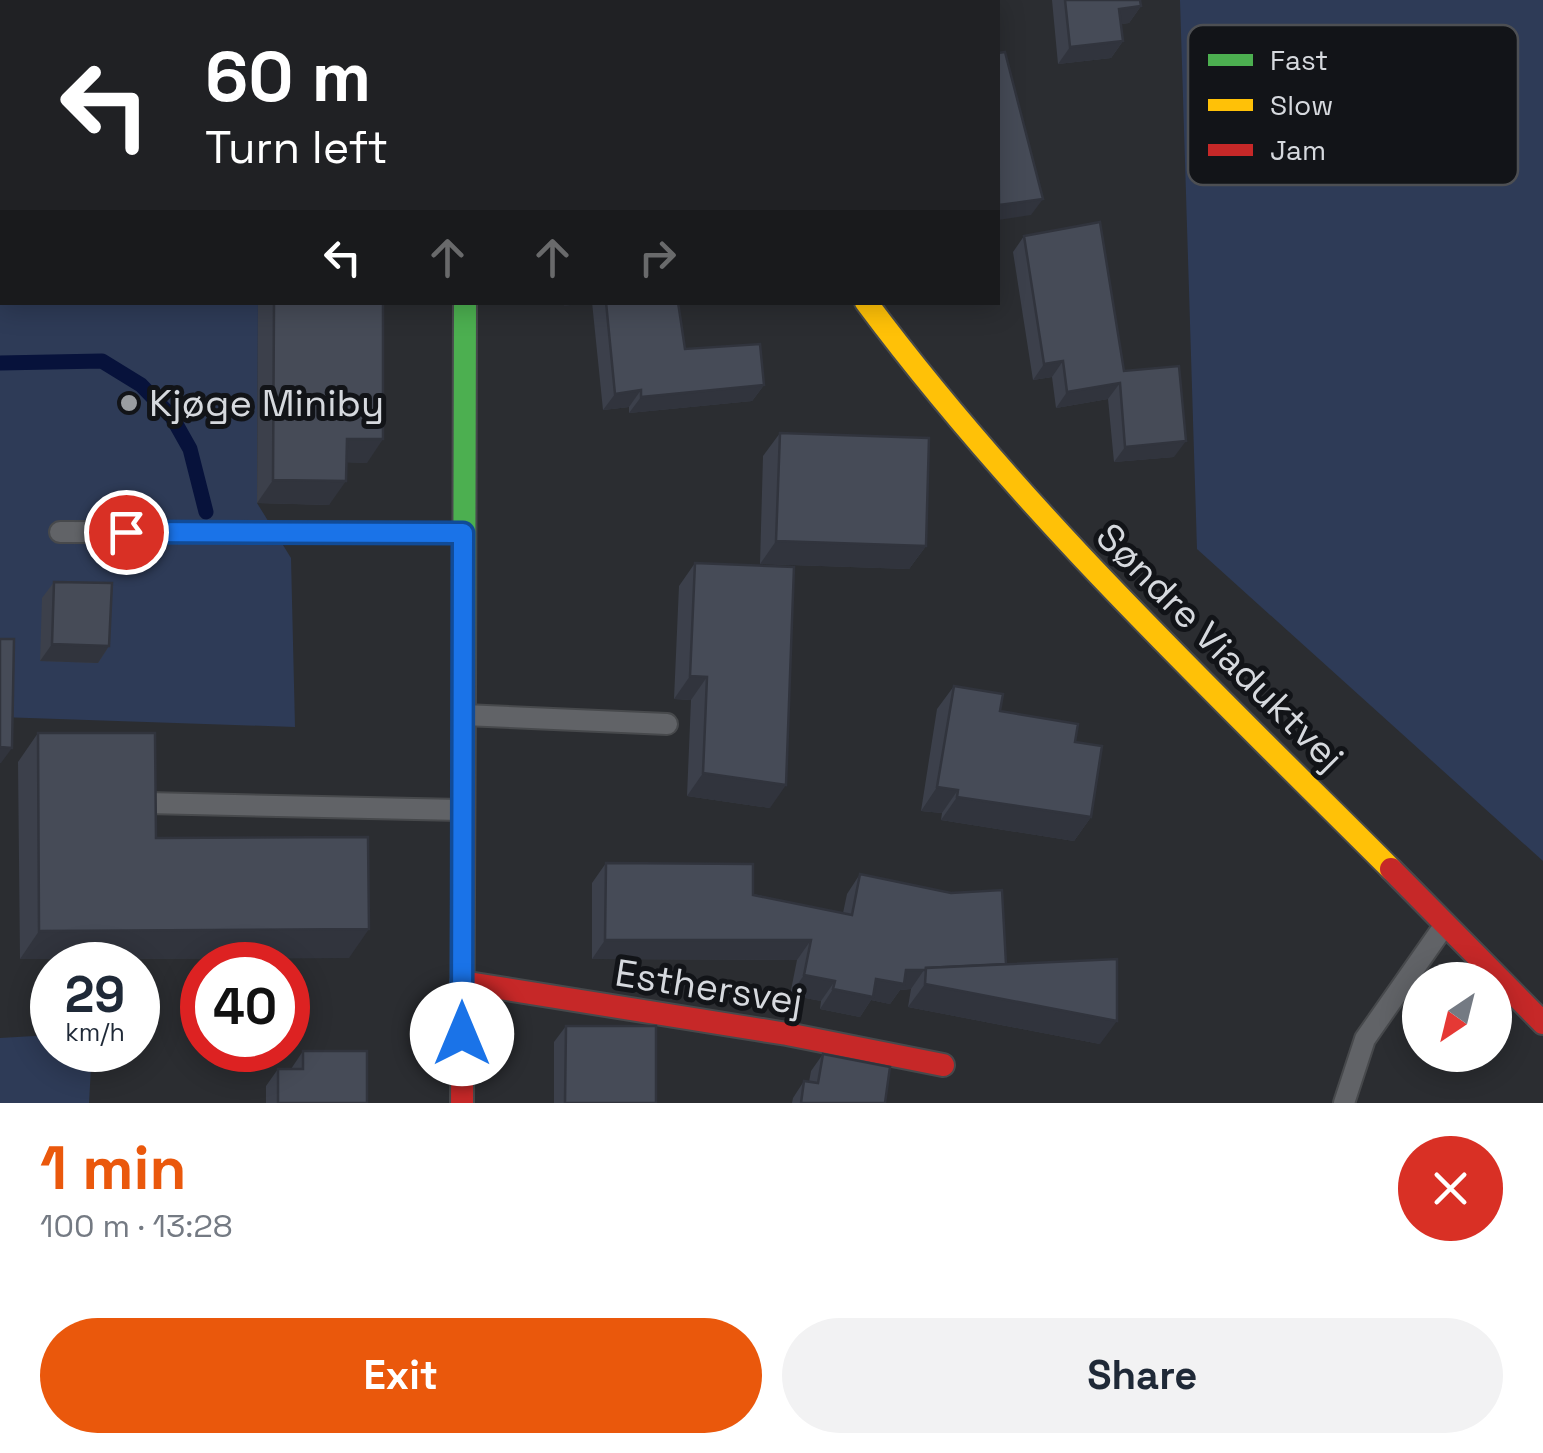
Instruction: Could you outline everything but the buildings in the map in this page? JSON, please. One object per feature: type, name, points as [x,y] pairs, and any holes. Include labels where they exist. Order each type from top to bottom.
[{"type":"street","points":[[462,1103],[464,305]]},
{"type":"street","name":"Søndre Viaduktvej","points":[[868,305],[1064,540],[1543,1023]]},
{"type":"street","name":"Esthersvej","points":[[462,982],[787,1034],[943,1065]]},
{"type":"lane","points":[[60,532],[463,533]]},
{"type":"lane","points":[[462,715],[667,724]]},
{"type":"lane","points":[[147,804],[462,810]]},
{"type":"lane","points":[[1344,1103],[1365,1038],[1445,924]]},
{"type":"shaded area","points":[[1180,0],[1543,0],[1543,861],[1197,549]]},
{"type":"shaded area","name":"Kjøge Miniby","points":[[0,305],[258,305],[257,503],[291,558],[295,727],[0,717]]},
{"type":"shaded area","points":[[30,1036],[30,1072],[91,1072],[89,1103],[0,1103],[0,1038]]},
{"type":"waterway","points":[[0,363],[102,361],[141,385],[172,417],[190,449],[206,512]]},
{"type":"traffic: fast","points":[[464,693],[465,305]]},
{"type":"traffic: slow","points":[[868,305],[987,452],[1052,524],[1391,869]]},
{"type":"traffic: jam","points":[[462,1103],[464,693]]},
{"type":"traffic: jam","points":[[1391,869],[1543,1023]]},
{"type":"traffic: jam","points":[[462,982],[787,1034],[943,1065]]},
{"type":"place","name":"Kjøge Miniby","points":[[129,403]]},
{"type":"route","points":[[126,532],[463,533],[462,1034]]}]
